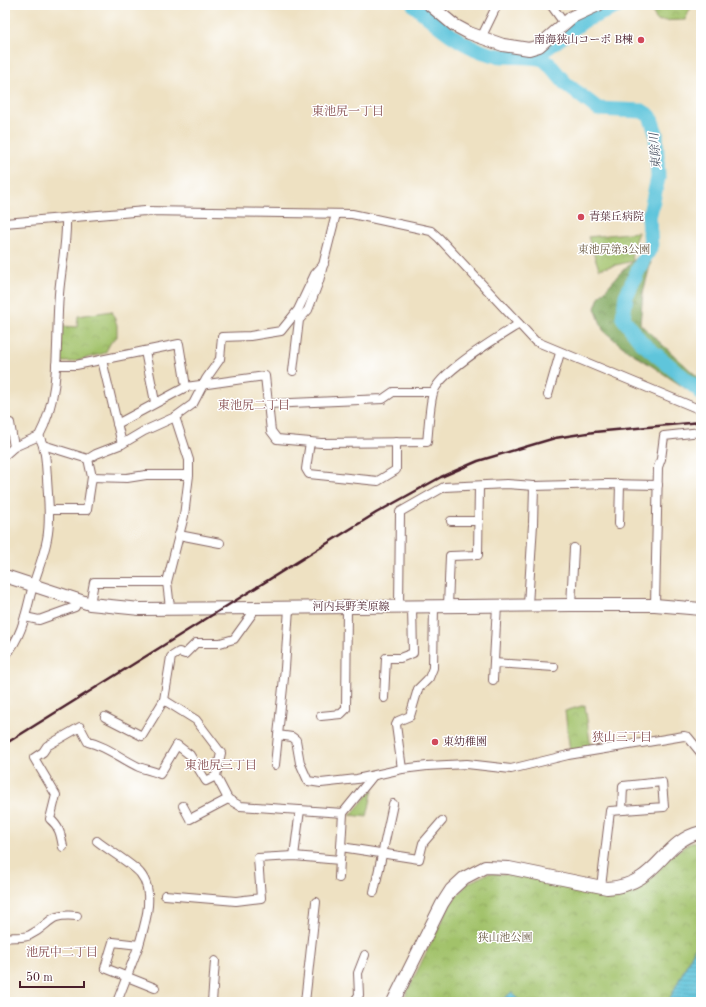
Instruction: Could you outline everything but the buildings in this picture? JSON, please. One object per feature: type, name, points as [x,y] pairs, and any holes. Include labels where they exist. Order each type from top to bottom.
[{"type":"main road","points":[[430,5],[454,25],[481,38],[504,46],[532,49],[539,46],[564,23],[576,15],[598,5]]},
{"type":"main road","name":"河内長野美原線","points":[[5,576],[90,604],[140,609],[571,605],[655,606],[701,609]]},
{"type":"main road","points":[[393,1002],[442,904],[451,890],[464,878],[485,867],[509,868],[601,887],[619,887],[642,878],[653,870],[684,838],[701,832]]},
{"type":"street","points":[[481,38],[497,5]]},
{"type":"street","points":[[551,5],[564,23]]},
{"type":"street","points":[[5,223],[145,211],[356,214],[431,232],[439,238],[535,341],[560,353],[701,410]]},
{"type":"street","points":[[293,371],[299,320],[308,310],[319,281],[336,214]]},
{"type":"street","points":[[5,455],[14,447],[39,436],[52,400],[55,382],[59,293],[65,253],[66,218]]},
{"type":"street","points":[[43,446],[88,459],[96,454],[122,444],[144,430],[175,417],[193,404],[203,385],[220,360],[222,337],[250,336],[281,331],[298,310],[315,274],[324,264]]},
{"type":"street","points":[[117,424],[155,402],[169,397],[186,387],[265,376],[271,432],[277,438],[310,442],[427,442],[434,392],[449,373],[485,344],[519,324]]},
{"type":"street","points":[[56,365],[76,365],[179,344],[186,387]]},
{"type":"street","points":[[145,351],[155,402]]},
{"type":"street","points":[[548,395],[560,353]]},
{"type":"street","points":[[102,360],[122,444]]},
{"type":"street","points":[[268,404],[384,399],[393,392],[434,392]]},
{"type":"street","points":[[170,608],[167,582],[179,535],[189,475],[189,460],[175,417]]},
{"type":"street","points":[[5,423],[10,423],[14,447]]},
{"type":"street","points":[[655,606],[658,468],[661,459],[664,436],[701,432]]},
{"type":"street","points":[[5,656],[14,646],[25,617],[48,538],[49,510],[43,446],[39,436]]},
{"type":"street","points":[[310,442],[306,469],[309,474],[378,481],[396,470],[396,442]]},
{"type":"street","points":[[49,510],[87,510],[92,477],[88,459]]},
{"type":"street","points":[[92,477],[127,478],[146,475],[189,475]]},
{"type":"street","points":[[399,607],[400,512],[444,487],[507,484],[534,486],[620,484],[658,485]]},
{"type":"street","points":[[619,524],[620,484]]},
{"type":"street","points":[[448,606],[450,556],[478,555],[479,486]]},
{"type":"street","points":[[528,605],[534,486]]},
{"type":"street","points":[[451,522],[479,521]]},
{"type":"street","points":[[179,535],[220,543]]},
{"type":"street","points":[[571,605],[574,548]]},
{"type":"street","points":[[90,604],[94,582],[167,582]]},
{"type":"street","points":[[25,617],[39,620],[75,607],[78,600]]},
{"type":"street","points":[[402,769],[396,725],[398,721],[410,716],[418,690],[423,683],[430,678],[433,668],[434,606]]},
{"type":"street","points":[[493,680],[497,606]]},
{"type":"street","points":[[321,716],[341,714],[346,709],[347,607]]},
{"type":"street","points":[[384,698],[386,658],[400,658],[413,653],[412,607]]},
{"type":"street","points":[[105,717],[142,736],[164,700],[171,657],[179,652],[185,654],[196,643],[220,643],[234,639],[252,614],[253,608]]},
{"type":"street","points":[[275,765],[285,668],[289,608]]},
{"type":"street","points":[[494,663],[554,666]]},
{"type":"street","points":[[164,700],[196,720],[221,753],[216,776],[228,799],[240,806],[343,813]]},
{"type":"street","points":[[63,847],[62,835],[55,823],[50,819],[56,795],[34,758],[43,752],[47,746],[80,727],[88,742],[100,745],[140,768],[152,769],[160,774],[177,745],[190,755],[206,781],[216,776]]},
{"type":"street","points":[[278,735],[292,737],[296,740],[300,763],[308,781],[321,783],[372,776],[402,769],[467,764],[511,769],[568,755],[684,736],[688,737],[701,753]]},
{"type":"street","points":[[339,878],[343,813],[372,776]]},
{"type":"street","points":[[601,887],[610,811],[664,807],[662,782],[623,786],[622,810]]},
{"type":"street","points":[[183,806],[190,819],[228,799]]},
{"type":"street","points":[[374,892],[393,804]]},
{"type":"street","points":[[294,856],[300,810]]},
{"type":"street","points":[[341,847],[418,859],[423,843],[442,821]]},
{"type":"street","points":[[97,841],[140,873],[147,886],[148,898],[144,930],[117,1002]]},
{"type":"street","points":[[165,895],[236,901],[261,898],[258,858],[294,856],[340,860]]},
{"type":"street","points":[[305,1002],[316,902]]},
{"type":"street","points":[[5,938],[29,936],[54,916],[63,914],[77,916]]},
{"type":"street","points":[[139,945],[113,942],[105,968],[155,988]]},
{"type":"street","points":[[354,1002],[359,995],[358,973],[365,955]]},
{"type":"street","points":[[212,1002],[215,961]]},
{"type":"green space","points":[[649,5],[692,5],[685,20],[657,21]]},
{"type":"green space","name":"東池尻第3公園","points":[[638,232],[631,251],[633,261],[599,269],[588,237]]},
{"type":"green space","points":[[641,254],[651,262],[643,293],[640,324],[701,380],[701,387],[688,390],[623,347],[603,330],[595,308],[599,297],[620,273]]},
{"type":"green space","points":[[112,311],[117,325],[117,337],[111,342],[105,353],[72,362],[59,362],[62,326],[77,327],[78,316]]},
{"type":"green space","points":[[585,705],[591,749],[570,752],[565,711]]},
{"type":"green space","points":[[373,789],[367,817],[350,815],[351,815]]},
{"type":"green space","name":"狭山池公園","points":[[701,841],[701,1002],[402,1002],[450,904],[468,883],[489,873],[522,876],[609,895],[625,892],[652,878],[672,855],[691,842]]},
{"type":"water","points":[[701,936],[701,1002],[668,1002]]},
{"type":"water","points":[[512,992],[520,1002],[500,1002]]},
{"type":"waterway","name":"東除川","points":[[414,5],[461,42],[483,52],[500,56],[543,59],[566,84],[598,109],[642,111],[650,116],[656,133],[658,178],[649,218],[651,247],[626,296],[623,318],[642,343],[700,391],[701,394]]},
{"type":"waterway","points":[[535,57],[585,20],[620,5]]},
{"type":"railway","points":[[5,744],[376,513],[441,477],[478,461],[555,438],[594,432],[701,422]]},
{"type":"place","name":"南海狭山コーポ B棟","points":[[641,40]]},
{"type":"place","name":"青葉丘病院","points":[[581,217]]},
{"type":"place","name":"東幼稚園","points":[[435,742]]},
{"type":"district","name":"東池尻一丁目","points":[[348,112]]},
{"type":"district","name":"東池尻二丁目","points":[[254,406]]},
{"type":"district","name":"狭山三丁目","points":[[622,738]]},
{"type":"district","name":"東池尻三丁目","points":[[221,766]]},
{"type":"district","name":"池尻中二丁目","points":[[62,953]]}]
